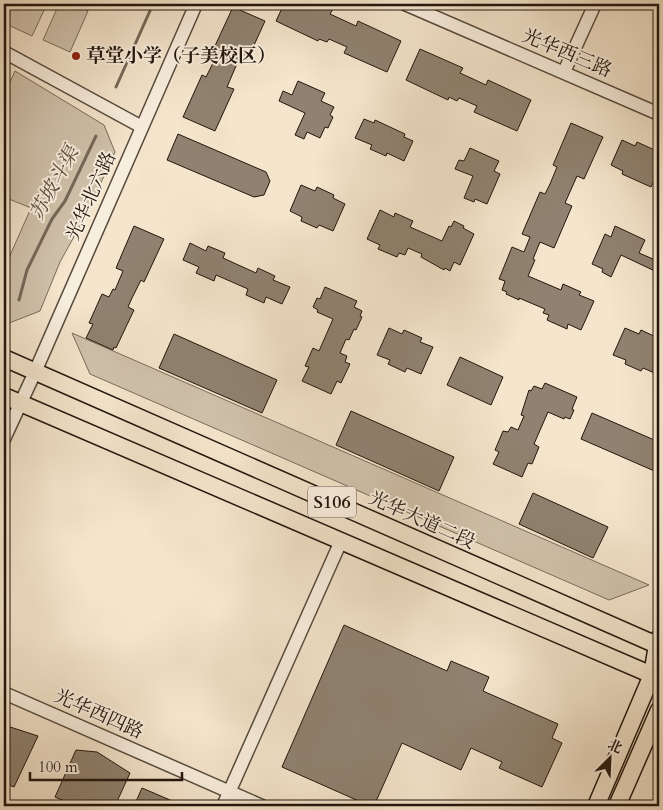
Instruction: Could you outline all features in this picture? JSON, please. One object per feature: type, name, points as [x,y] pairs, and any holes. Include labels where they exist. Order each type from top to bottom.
[{"type":"main road","name":"光华大道二段","points":[[4,358],[658,643]]},
{"type":"main road","name":"S106","points":[[4,396],[656,677]]},
{"type":"main road","points":[[596,806],[656,677],[658,643]]},
{"type":"main road","points":[[617,806],[659,710]]},
{"type":"street","name":"光华北六路","points":[[4,439],[196,4]]},
{"type":"street","name":"光华西三路","points":[[405,4],[659,114]]},
{"type":"street","points":[[564,72],[595,4]]},
{"type":"street","points":[[4,52],[142,127]]},
{"type":"street","points":[[223,806],[341,541]]},
{"type":"street","name":"光华西四路","points":[[4,692],[262,806]]},
{"type":"shaded area","points":[[13,4],[47,4],[32,36],[4,23]]},
{"type":"shaded area","points":[[59,4],[71,4],[88,11],[70,52],[43,40]]},
{"type":"shaded area","points":[[15,71],[104,125],[115,152],[86,215],[60,262],[40,311],[4,325],[4,269],[31,208],[4,197],[4,95]]},
{"type":"shaded area","points":[[72,333],[649,585],[609,600],[90,374]]},
{"type":"building","points":[[284,4],[321,4],[333,9],[330,14],[356,26],[358,21],[401,41],[387,72],[344,53],[347,47],[329,39],[327,42],[319,39],[318,41],[276,21]]},
{"type":"building","points":[[233,7],[265,21],[246,63],[239,59],[227,87],[234,89],[215,131],[183,117],[202,75],[206,77],[219,50],[214,48]]},
{"type":"building","points":[[420,49],[463,68],[460,73],[486,85],[488,80],[531,100],[517,131],[474,112],[477,106],[459,98],[457,101],[449,97],[448,100],[406,80]]},
{"type":"building","points":[[298,81],[325,93],[321,101],[334,107],[330,115],[333,117],[328,128],[325,127],[320,138],[307,132],[304,139],[295,135],[305,113],[279,101],[283,91],[292,95]]},
{"type":"building","points":[[364,119],[374,123],[375,120],[405,134],[404,137],[413,141],[404,161],[387,153],[386,156],[370,149],[372,145],[355,138]]},
{"type":"building","points":[[571,123],[603,137],[584,179],[577,176],[565,203],[572,206],[554,248],[540,242],[528,276],[561,290],[563,284],[581,292],[579,295],[594,301],[581,330],[568,324],[567,329],[547,320],[549,315],[543,313],[545,309],[506,294],[507,292],[502,290],[505,281],[499,279],[512,247],[524,252],[530,237],[522,234],[540,192],[545,194],[550,184],[557,167],[553,165]]},
{"type":"building","points":[[178,134],[266,172],[270,181],[264,195],[254,197],[167,160]]},
{"type":"building","points":[[622,140],[635,146],[637,142],[659,152],[659,183],[654,181],[651,187],[622,174],[623,171],[611,165]]},
{"type":"building","points":[[470,148],[499,161],[494,171],[500,174],[487,204],[475,199],[474,202],[464,198],[473,176],[455,169],[459,160],[464,161]]},
{"type":"building","points":[[301,185],[315,191],[317,187],[334,195],[333,198],[345,204],[333,231],[319,225],[317,228],[301,221],[302,217],[290,211]]},
{"type":"building","points":[[380,210],[394,217],[395,213],[413,221],[410,227],[442,241],[449,226],[451,227],[454,221],[464,226],[463,228],[474,234],[460,265],[454,262],[450,271],[445,268],[444,270],[421,257],[422,254],[408,248],[405,255],[399,253],[397,257],[378,249],[380,245],[367,239]]},
{"type":"building","points":[[134,226],[164,239],[144,282],[141,280],[132,298],[128,307],[134,310],[116,348],[114,347],[113,350],[86,338],[93,324],[89,323],[102,294],[109,297],[113,289],[115,290],[123,271],[116,268]]},
{"type":"building","points":[[615,226],[645,240],[639,253],[653,259],[659,247],[659,273],[621,255],[611,277],[602,272],[603,269],[592,264],[605,234],[611,237]]},
{"type":"building","points":[[190,243],[206,251],[208,246],[225,253],[223,258],[256,273],[258,268],[275,276],[273,280],[290,287],[282,304],[266,297],[264,303],[246,295],[248,289],[216,275],[214,281],[196,273],[199,267],[183,260]]},
{"type":"building","points":[[325,287],[357,301],[354,307],[362,311],[360,316],[362,317],[356,330],[354,329],[349,340],[346,339],[340,353],[347,356],[345,362],[350,364],[341,383],[337,381],[331,394],[302,381],[309,367],[305,366],[313,348],[319,351],[333,319],[317,312],[318,310],[313,307],[317,298],[320,299]]},
{"type":"building","points":[[389,328],[402,334],[404,330],[422,338],[420,342],[433,347],[421,374],[407,368],[405,372],[388,364],[390,360],[377,355]]},
{"type":"building","points":[[625,328],[639,334],[641,330],[658,338],[656,342],[659,343],[659,370],[657,374],[643,368],[641,371],[625,364],[626,360],[613,355]]},
{"type":"building","points":[[174,334],[277,380],[262,413],[159,368]]},
{"type":"building","points":[[460,357],[503,377],[491,405],[447,385]]},
{"type":"building","points":[[545,383],[577,397],[572,409],[574,410],[570,419],[565,417],[564,419],[548,412],[534,444],[539,447],[532,464],[528,463],[522,477],[493,464],[499,452],[495,450],[503,431],[508,432],[511,427],[518,430],[524,416],[521,415],[529,390],[531,391],[534,386],[542,389]]},
{"type":"building","points":[[351,411],[454,457],[439,491],[336,445]]},
{"type":"building","points":[[592,413],[659,442],[659,473],[581,439]]},
{"type":"building","points":[[533,493],[608,527],[593,558],[519,524]]},
{"type":"building","points":[[344,625],[447,671],[451,661],[489,677],[483,691],[558,724],[552,738],[562,743],[542,787],[499,768],[502,762],[471,748],[461,770],[402,743],[374,806],[370,806],[282,767]]},
{"type":"building","points":[[4,725],[38,736],[14,787],[4,783]]},
{"type":"building","points":[[76,750],[97,752],[130,773],[115,806],[76,806],[55,797]]},
{"type":"building","points":[[142,788],[184,806],[134,806]]},
{"type":"waterway","name":"苏坡斗渠","points":[[116,87],[153,4]]},
{"type":"waterway","name":"苏坡斗渠","points":[[19,300],[27,270],[52,219],[65,201],[96,136]]},
{"type":"place","name":"草堂小学（子美校区）","points":[[76,56]]}]
